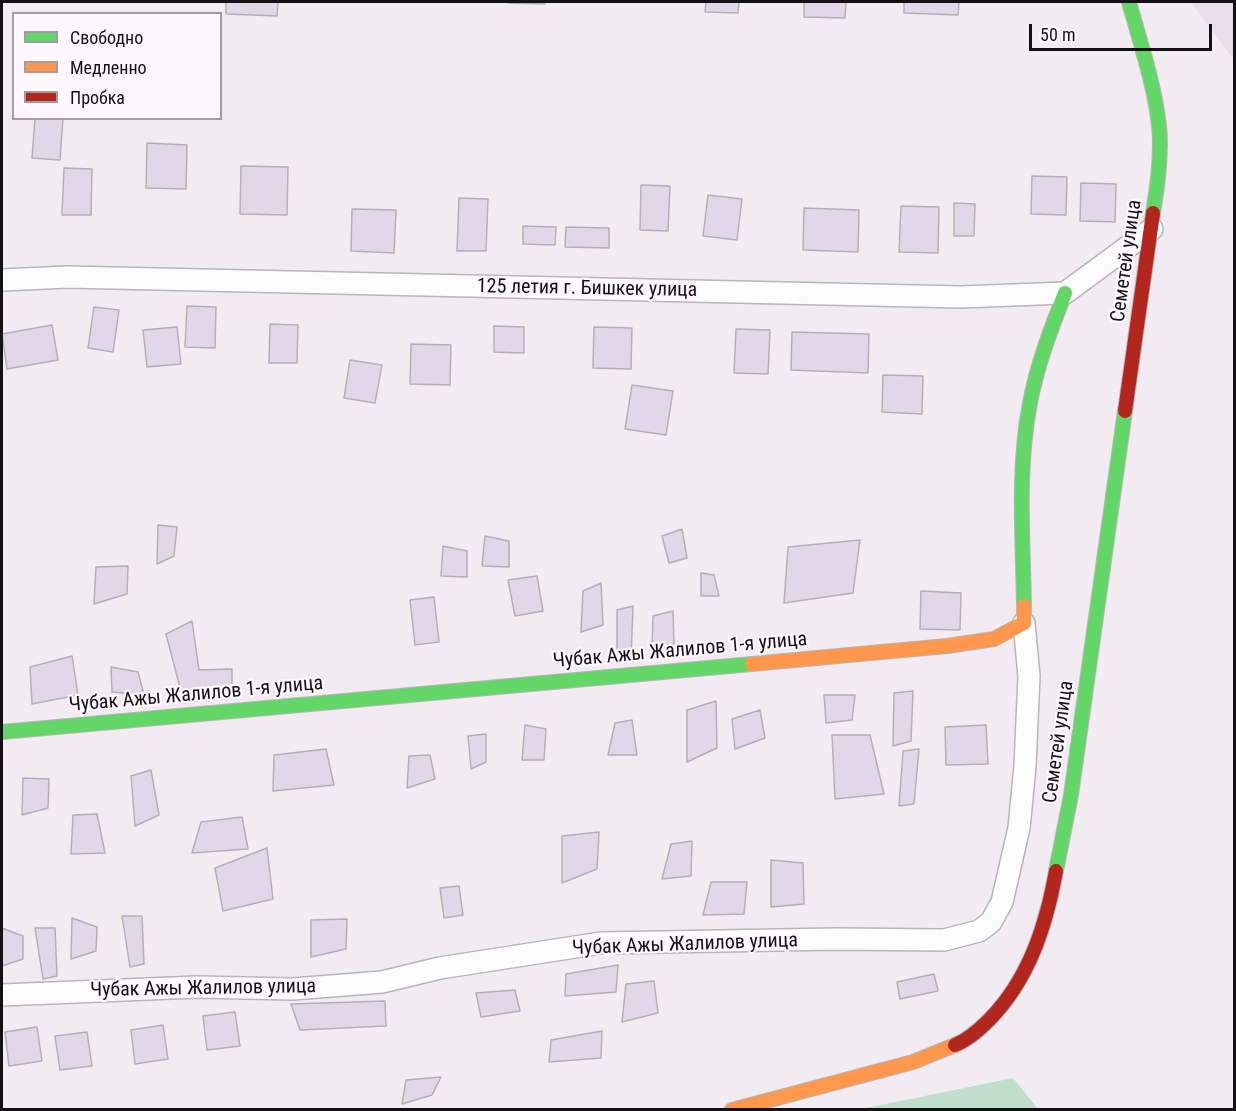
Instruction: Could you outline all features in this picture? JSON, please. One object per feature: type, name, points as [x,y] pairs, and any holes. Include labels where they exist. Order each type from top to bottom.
[{"type":"street","name":"Семетей улица","points":[[732,1110],[903,1065],[940,1053],[965,1041],[1003,1006],[1022,977],[1035,950],[1050,904],[1071,795],[1158,181],[1159,127],[1154,87],[1129,2]]},
{"type":"street","points":[[1024,623],[1023,460],[1030,404],[1044,348],[1065,293],[1152,229]]},
{"type":"street","name":"125 летия г. Бишкек улица","points":[[2,280],[68,277],[962,297],[1065,293]]},
{"type":"street","name":"Чубак Ажы Жалилов 1-я улица","points":[[2,732],[947,646],[994,639],[1024,623]]},
{"type":"street","name":"Чубак Ажы Жалилов улица","points":[[2,995],[197,987],[293,989],[382,982],[440,968],[602,944],[837,939],[944,940],[979,931],[991,922],[1002,902],[1019,828],[1025,766],[1029,676],[1024,623]]},
{"type":"shaded area","points":[[1191,2],[1234,2],[1234,60]]},
{"type":"green space","points":[[1013,1078],[1038,1109],[861,1109]]},
{"type":"building","points":[[226,2],[278,2],[277,16],[226,14]]},
{"type":"building","points":[[545,2],[545,4],[508,3]]},
{"type":"building","points":[[706,2],[739,2],[738,13],[705,12]]},
{"type":"building","points":[[804,2],[846,2],[845,18],[804,17]]},
{"type":"building","points":[[904,2],[959,2],[958,15],[904,13]]},
{"type":"building","points":[[35,120],[63,120],[60,160],[32,158]]},
{"type":"building","points":[[147,143],[187,145],[186,189],[146,188]]},
{"type":"building","points":[[241,166],[288,167],[287,215],[240,214]]},
{"type":"building","points":[[64,168],[92,169],[91,215],[62,215]]},
{"type":"building","points":[[1032,176],[1067,177],[1066,215],[1031,214]]},
{"type":"building","points":[[1081,183],[1116,184],[1115,222],[1080,221]]},
{"type":"building","points":[[641,185],[670,186],[668,231],[640,230]]},
{"type":"building","points":[[708,195],[742,199],[737,240],[703,236]]},
{"type":"building","points":[[459,198],[488,199],[486,251],[457,251]]},
{"type":"building","points":[[954,203],[975,204],[974,236],[954,236]]},
{"type":"building","points":[[901,206],[939,207],[938,253],[899,252]]},
{"type":"building","points":[[804,208],[859,210],[858,252],[803,250]]},
{"type":"building","points":[[352,209],[396,210],[394,253],[351,251]]},
{"type":"building","points":[[523,226],[556,227],[555,245],[523,244]]},
{"type":"building","points":[[566,227],[609,228],[609,248],[565,247]]},
{"type":"building","points":[[187,306],[216,307],[215,348],[185,347]]},
{"type":"building","points":[[94,307],[119,310],[113,352],[88,348]]},
{"type":"building","points":[[270,324],[298,325],[297,363],[269,363]]},
{"type":"building","points":[[52,325],[58,360],[7,369],[2,334]]},
{"type":"building","points":[[494,326],[524,327],[524,353],[494,352]]},
{"type":"building","points":[[177,327],[181,364],[147,367],[143,330]]},
{"type":"building","points":[[594,327],[632,328],[631,369],[593,368]]},
{"type":"building","points":[[736,329],[770,330],[768,374],[734,373]]},
{"type":"building","points":[[792,332],[869,334],[868,373],[791,370]]},
{"type":"building","points":[[411,344],[451,345],[450,385],[410,384]]},
{"type":"building","points":[[350,360],[382,365],[375,403],[344,398]]},
{"type":"building","points":[[883,375],[923,376],[922,414],[882,412]]},
{"type":"building","points":[[632,385],[673,391],[666,435],[625,429]]},
{"type":"building","points":[[158,525],[177,527],[174,556],[157,564]]},
{"type":"building","points":[[682,529],[687,558],[669,563],[662,536]]},
{"type":"building","points":[[485,536],[509,541],[509,567],[482,566]]},
{"type":"building","points":[[860,540],[853,593],[784,603],[788,547]]},
{"type":"building","points":[[443,546],[467,551],[467,577],[441,576]]},
{"type":"building","points":[[128,566],[127,594],[94,604],[96,567]]},
{"type":"building","points":[[701,573],[714,575],[719,596],[701,596]]},
{"type":"building","points":[[537,576],[543,611],[515,616],[508,580]]},
{"type":"building","points":[[601,583],[603,625],[581,632],[583,591]]},
{"type":"building","points":[[921,591],[961,593],[960,630],[920,629]]},
{"type":"building","points":[[434,597],[439,642],[415,645],[410,600]]},
{"type":"building","points":[[633,606],[631,659],[617,662],[617,610]]},
{"type":"building","points":[[673,611],[674,644],[652,651],[653,616]]},
{"type":"building","points":[[192,621],[199,670],[232,669],[232,696],[184,703],[166,634]]},
{"type":"building","points":[[72,656],[78,695],[32,704],[30,667]]},
{"type":"building","points":[[111,667],[138,672],[144,695],[112,692]]},
{"type":"building","points":[[913,691],[911,741],[893,746],[894,693]]},
{"type":"building","points":[[824,695],[855,695],[852,720],[826,723]]},
{"type":"building","points":[[716,701],[717,748],[687,762],[687,710]]},
{"type":"building","points":[[760,710],[765,738],[735,749],[732,719]]},
{"type":"building","points":[[632,720],[637,755],[608,755],[615,723]]},
{"type":"building","points":[[525,725],[546,729],[544,760],[522,760]]},
{"type":"building","points":[[986,725],[988,764],[946,765],[945,727]]},
{"type":"building","points":[[486,734],[486,762],[471,769],[468,736]]},
{"type":"building","points":[[832,735],[870,735],[884,794],[835,799]]},
{"type":"building","points":[[326,749],[334,785],[273,791],[274,755]]},
{"type":"building","points":[[919,749],[914,804],[899,806],[903,751]]},
{"type":"building","points":[[430,755],[435,779],[407,788],[409,756]]},
{"type":"building","points":[[151,770],[159,815],[135,826],[131,776]]},
{"type":"building","points":[[23,778],[49,779],[48,808],[22,815]]},
{"type":"building","points":[[97,814],[105,853],[71,854],[73,815]]},
{"type":"building","points":[[242,817],[248,849],[192,853],[201,822]]},
{"type":"building","points":[[599,832],[597,869],[562,883],[562,836]]},
{"type":"building","points":[[692,841],[691,876],[662,879],[671,844]]},
{"type":"building","points":[[267,848],[273,899],[223,911],[215,868]]},
{"type":"building","points":[[771,860],[803,863],[804,904],[771,907]]},
{"type":"building","points":[[711,882],[747,882],[744,914],[703,915]]},
{"type":"building","points":[[459,886],[463,915],[444,918],[440,888]]},
{"type":"building","points":[[122,916],[142,916],[144,964],[130,967]]},
{"type":"building","points":[[72,918],[97,927],[96,951],[71,959]]},
{"type":"building","points":[[347,919],[346,949],[311,957],[311,920]]},
{"type":"building","points":[[2,928],[23,936],[23,959],[2,966]]},
{"type":"building","points":[[35,928],[55,928],[57,976],[43,979]]},
{"type":"building","points":[[618,965],[616,992],[565,996],[566,974]]},
{"type":"building","points":[[934,974],[938,991],[900,999],[897,982]]},
{"type":"building","points":[[654,981],[658,1013],[622,1022],[626,984]]},
{"type":"building","points":[[515,990],[520,1011],[481,1017],[476,993]]},
{"type":"building","points":[[385,1001],[386,1026],[300,1030],[291,1004]]},
{"type":"building","points":[[235,1012],[240,1046],[207,1050],[203,1016]]},
{"type":"building","points":[[163,1025],[168,1059],[135,1064],[131,1030]]},
{"type":"building","points":[[37,1027],[42,1061],[9,1066],[5,1032]]},
{"type":"building","points":[[602,1031],[601,1058],[549,1062],[551,1040]]},
{"type":"building","points":[[87,1032],[92,1066],[60,1070],[55,1036]]},
{"type":"building","points":[[441,1077],[432,1095],[402,1104],[406,1080]]},
{"type":"traffic: fast","points":[[1129,2],[1150,78],[1159,125],[1159,169],[1153,213]]},
{"type":"traffic: fast","points":[[1024,606],[1022,479],[1026,428],[1036,375],[1065,293]]},
{"type":"traffic: fast","points":[[1056,871],[1071,795],[1125,411]]},
{"type":"traffic: fast","points":[[2,732],[752,664]]},
{"type":"traffic: slow","points":[[752,664],[947,646],[994,639],[1024,623],[1024,606]]},
{"type":"traffic: slow","points":[[732,1110],[913,1062],[955,1045]]},
{"type":"traffic: jam","points":[[1125,411],[1153,213]]},
{"type":"traffic: jam","points":[[955,1045],[969,1038],[984,1025],[1015,988],[1041,932],[1056,871]]}]
